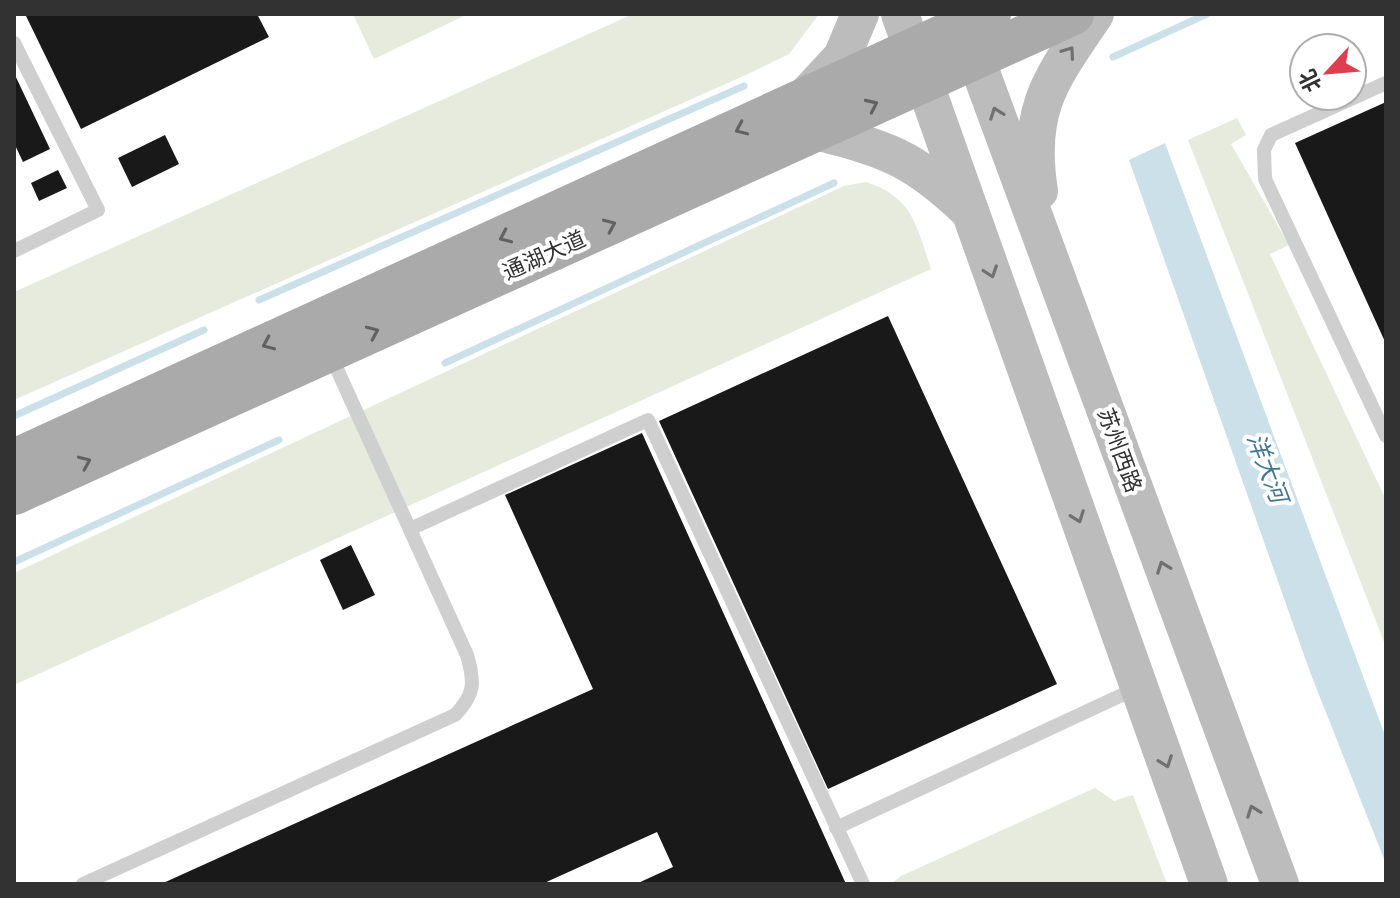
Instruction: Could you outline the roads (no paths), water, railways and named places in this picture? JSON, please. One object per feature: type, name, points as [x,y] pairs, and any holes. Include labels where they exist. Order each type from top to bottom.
[{"type":"main road","points":[[860,14],[842,57],[809,117],[906,159],[938,182],[970,213]]},
{"type":"main road","name":"通湖大道","points":[[14,494],[329,352],[809,117],[912,49],[976,27],[1073,14]]},
{"type":"main road","points":[[1050,261],[1034,159],[1036,119],[1061,64],[1095,14]]},
{"type":"main road","name":"苏州西路","points":[[976,27],[1050,261],[1280,884]]},
{"type":"main road","points":[[912,49],[1209,884]]},
{"type":"main road","name":"通湖大道","points":[[14,460],[809,117]]},
{"type":"main road","points":[[1021,357],[1078,336]]},
{"type":"lane","points":[[14,43],[98,210],[14,251]]},
{"type":"lane","points":[[1386,83],[1271,135],[1264,150],[1265,179],[1386,436]]},
{"type":"lane","points":[[83,884],[455,715],[470,699],[475,681],[467,655],[329,352]]},
{"type":"lane","points":[[410,529],[648,420],[863,884]]},
{"type":"lane","points":[[836,828],[1139,688]]},
{"type":"water","name":"洋大河","points":[[1165,143],[1386,738],[1386,864],[1310,672],[1129,160]]},
{"type":"waterway","points":[[1113,57],[1207,14]]},
{"type":"waterway","points":[[259,300],[744,86]]},
{"type":"waterway","points":[[445,363],[834,183]]},
{"type":"waterway","points":[[14,416],[204,330]]},
{"type":"waterway","points":[[14,562],[279,440]]}]
